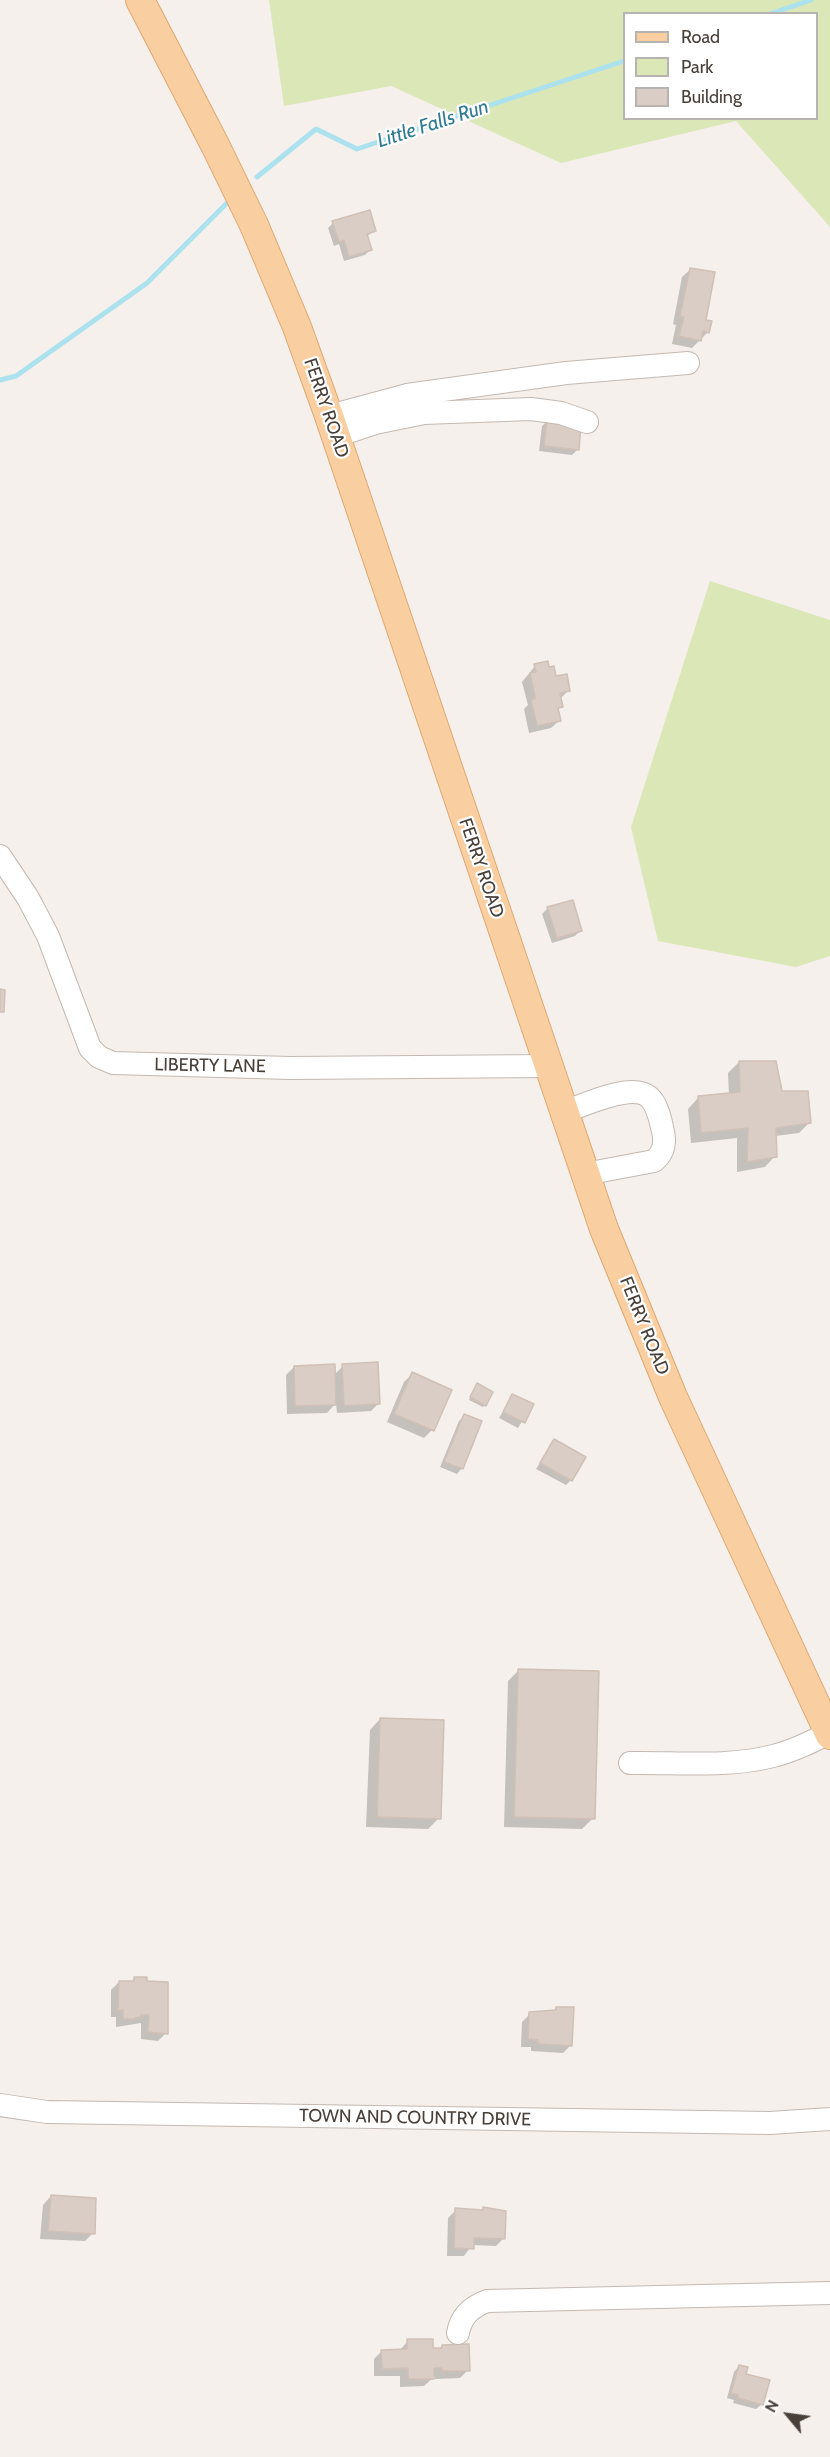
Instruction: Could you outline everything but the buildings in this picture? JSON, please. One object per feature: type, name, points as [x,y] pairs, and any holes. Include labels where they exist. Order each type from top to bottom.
[{"type":"main road","name":"FERRY ROAD","points":[[140,0],[254,225],[297,327],[333,426],[585,1174],[633,1301],[673,1397],[830,1734]]},
{"type":"street","points":[[333,426],[407,395],[566,373],[688,363]]},
{"type":"street","points":[[333,426],[375,423],[424,413],[531,409],[561,412],[587,422]]},
{"type":"street","name":"LIBERTY LANE","points":[[0,856],[28,898],[48,936],[90,1048],[99,1057],[113,1063],[290,1068],[549,1066]]},
{"type":"street","points":[[564,1112],[622,1092],[634,1091],[647,1095],[654,1102],[665,1146],[660,1156],[654,1161],[585,1174]]},
{"type":"street","points":[[630,1763],[745,1762],[774,1756],[830,1734]]},
{"type":"street","name":"TOWN AND COUNTRY DRIVE","points":[[0,2105],[47,2112],[770,2123],[830,2119]]},
{"type":"street","points":[[458,2333],[466,2313],[475,2305],[487,2301],[830,2293]]},
{"type":"green space","points":[[269,0],[830,0],[830,227],[736,121],[561,163],[391,86],[284,106]]},
{"type":"green space","points":[[710,581],[830,620],[830,956],[796,967],[658,941],[631,827]]},
{"type":"waterway","name":"Little Falls Run","points":[[776,12],[811,0]]},
{"type":"waterway","name":"Little Falls Run","points":[[257,177],[316,129],[357,149],[623,61]]},
{"type":"waterway","name":"Little Falls Run","points":[[0,380],[16,376],[147,283],[226,204]]}]
